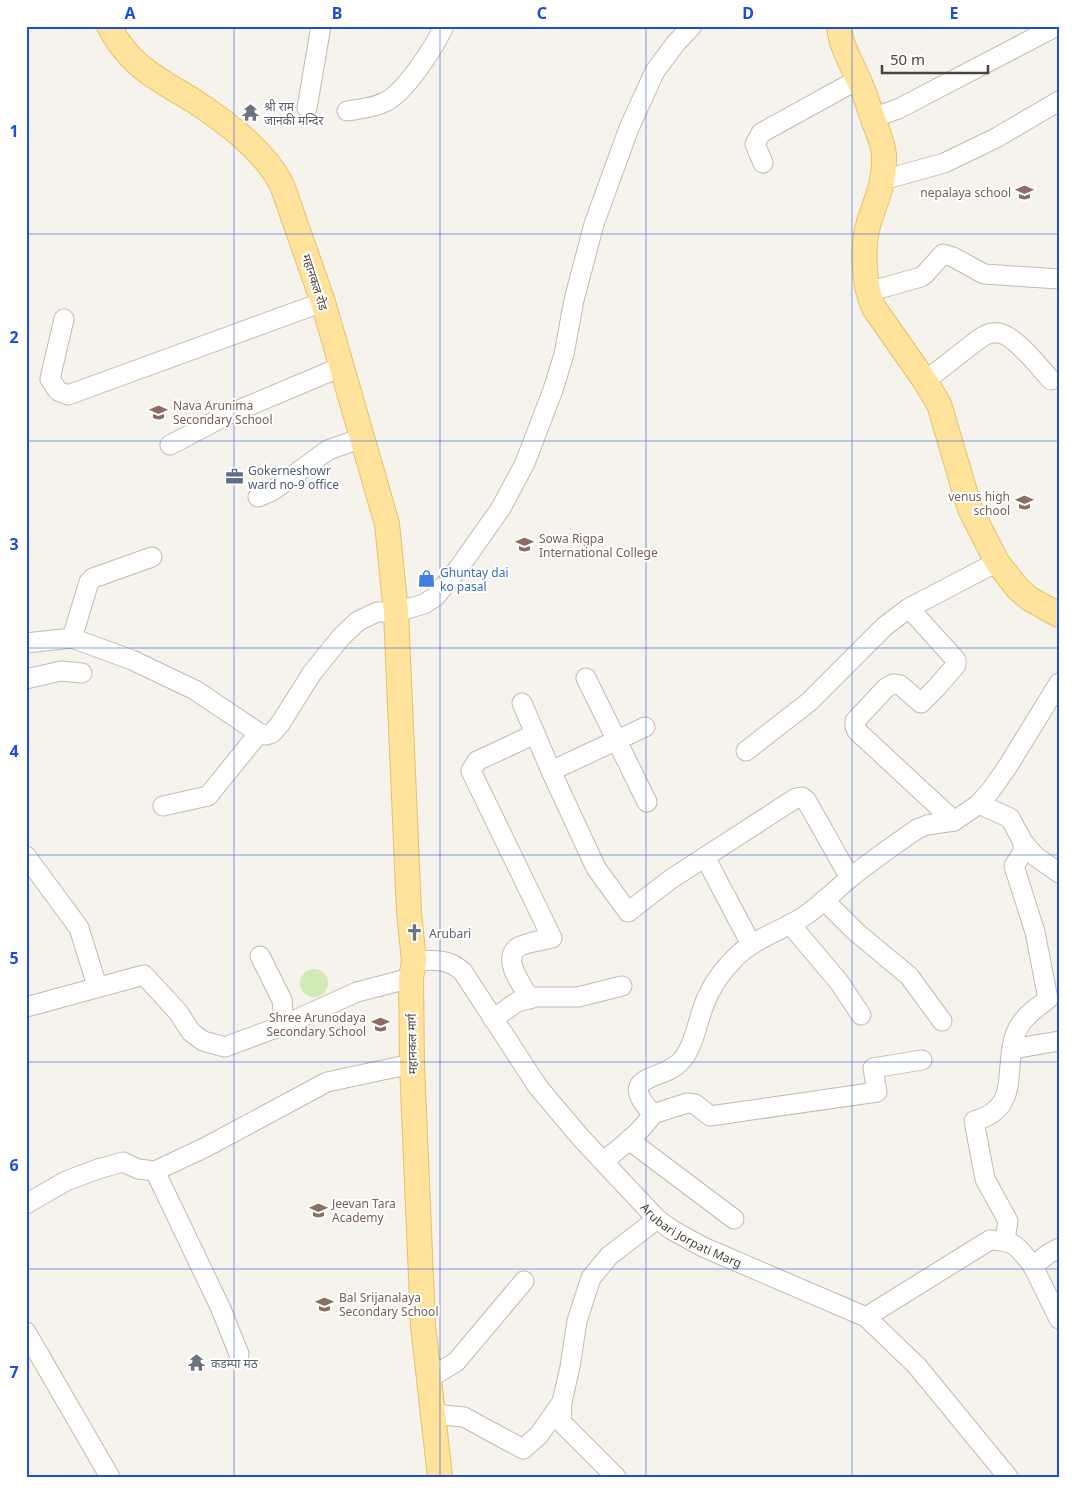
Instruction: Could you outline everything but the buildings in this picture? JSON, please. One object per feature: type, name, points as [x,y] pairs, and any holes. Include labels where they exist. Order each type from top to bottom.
[{"type":"main road","name":"महानकल रोड","points":[[109,26],[117,42],[138,65],[196,103],[251,144],[274,171],[282,185],[322,302],[387,524],[396,612]]},
{"type":"main road","points":[[839,26],[840,37],[882,143],[884,156],[882,180],[866,238],[865,255],[868,292],[874,308],[939,404],[970,509],[997,562],[1018,589],[1030,600],[1059,615]]},
{"type":"main road","name":"महानकल मार्ग","points":[[396,612],[412,970],[412,1065],[423,1325],[440,1477]]},
{"type":"street","points":[[307,108],[321,26]]},
{"type":"street","points":[[347,112],[385,102],[398,93],[428,53],[444,26]]},
{"type":"street","points":[[872,118],[898,109],[1056,26]]},
{"type":"street","points":[[26,643],[72,638],[132,660],[195,690],[266,736],[272,734],[280,724],[312,673],[341,637],[358,621],[377,612],[396,612],[424,604],[435,597],[458,569],[501,508],[525,463],[553,390],[564,354],[574,300],[594,224],[629,128],[655,72],[688,28]]},
{"type":"street","points":[[763,163],[755,144],[761,132],[858,80]]},
{"type":"street","points":[[882,180],[944,163],[996,138],[1059,101]]},
{"type":"street","points":[[868,292],[921,277],[926,274],[943,254],[953,257],[984,274],[1059,279]]},
{"type":"street","points":[[64,319],[50,379],[58,392],[68,394],[322,302]]},
{"type":"street","points":[[925,381],[979,339],[987,334],[999,333],[1012,339],[1051,380]]},
{"type":"street","points":[[170,445],[227,415],[341,367]]},
{"type":"street","points":[[258,497],[272,491],[328,450],[362,438]]},
{"type":"street","points":[[72,638],[88,582],[93,578],[152,557]]},
{"type":"street","points":[[746,751],[809,702],[886,626],[909,608],[997,562]]},
{"type":"street","points":[[909,608],[956,660],[956,665],[920,703],[900,685],[893,684],[886,688],[855,720],[855,726],[857,731],[954,821]]},
{"type":"street","points":[[26,679],[61,671],[82,672]]},
{"type":"street","points":[[586,678],[646,802]]},
{"type":"street","points":[[652,1114],[641,1102],[638,1094],[639,1087],[646,1079],[671,1069],[681,1062],[688,1051],[712,988],[735,958],[751,944],[790,924],[824,900],[917,828],[954,821],[979,804],[992,790],[1006,769],[1059,683]]},
{"type":"street","points":[[522,703],[596,868],[628,912],[671,879],[796,798],[802,797],[806,800],[850,878]]},
{"type":"street","points":[[551,771],[645,727]]},
{"type":"street","points":[[163,806],[208,796],[259,733]]},
{"type":"street","points":[[530,999],[511,963],[512,955],[518,947],[552,938],[471,771],[477,761],[535,734]]},
{"type":"street","points":[[979,804],[1010,818],[1023,842],[1045,865],[1059,873]]},
{"type":"street","points":[[1005,1240],[1008,1221],[985,1179],[974,1121],[988,1117],[996,1112],[1007,1094],[1015,1035],[1026,1016],[1048,999],[1035,932],[1014,866],[1023,852],[1023,842]]},
{"type":"street","points":[[26,856],[79,928],[98,986],[26,1007]]},
{"type":"street","points":[[705,857],[751,944]]},
{"type":"street","points":[[824,900],[856,932],[909,976],[942,1021]]},
{"type":"street","points":[[790,924],[839,982],[861,1015]]},
{"type":"street","points":[[260,956],[282,1000],[284,1026]]},
{"type":"street","name":"Arubari Jorpati Marg","points":[[98,986],[144,975],[178,1012],[191,1032],[203,1041],[225,1047],[284,1026],[357,992],[436,959],[456,965],[463,972],[538,1087],[581,1138],[657,1220],[704,1247],[866,1317],[917,1366],[1008,1477]]},
{"type":"street","points":[[492,1019],[517,1002],[536,997],[578,997],[622,986]]},
{"type":"street","points":[[1013,1049],[1059,1041]]},
{"type":"street","points":[[604,1161],[647,1123],[652,1114],[688,1103],[695,1104],[710,1116],[877,1092],[873,1068],[922,1060]]},
{"type":"street","points":[[26,1204],[66,1181],[106,1166],[123,1162],[138,1169],[156,1171],[206,1147],[328,1082],[412,1065]]},
{"type":"street","points":[[629,1140],[734,1219]]},
{"type":"street","points":[[156,1171],[221,1308],[238,1354]]},
{"type":"street","points":[[616,1477],[561,1422],[562,1402],[570,1367],[577,1320],[591,1278],[609,1256],[657,1220]]},
{"type":"street","points":[[866,1317],[990,1240],[1005,1240],[1017,1246],[1033,1266],[1059,1319]]},
{"type":"street","points":[[1033,1266],[1059,1248]]},
{"type":"street","points":[[428,1378],[456,1362],[524,1281]]},
{"type":"street","points":[[26,1332],[110,1477]]},
{"type":"street","points":[[432,1414],[464,1417],[523,1449],[539,1435],[562,1402]]},
{"type":"green space","points":[[314,969],[324,973],[328,983],[324,993],[314,997],[304,993],[300,983],[304,973]]},
{"type":"place","name":"श्री राम जानकी मन्दिर","points":[[250,113]]},
{"type":"place","name":"nepalaya school","points":[[1025,192]]},
{"type":"place","name":"Nava Arunima Secondary School","points":[[159,412]]},
{"type":"place","name":"Gokerneshowr ward no-9 office","points":[[234,477]]},
{"type":"place","name":"venus high school","points":[[1024,503]]},
{"type":"place","name":"Sowa Rigpa International College","points":[[525,545]]},
{"type":"place","name":"Ghuntay dai ko pasal","points":[[426,579]]},
{"type":"place","name":"Arubari","points":[[415,933]]},
{"type":"place","name":"Shree Arunodaya Secondary School","points":[[380,1024]]},
{"type":"place","name":"Jeevan Tara Academy","points":[[318,1210]]},
{"type":"place","name":"Bal Srijanalaya Secondary School","points":[[325,1304]]},
{"type":"place","name":"कडम्पा मठ","points":[[197,1363]]}]
